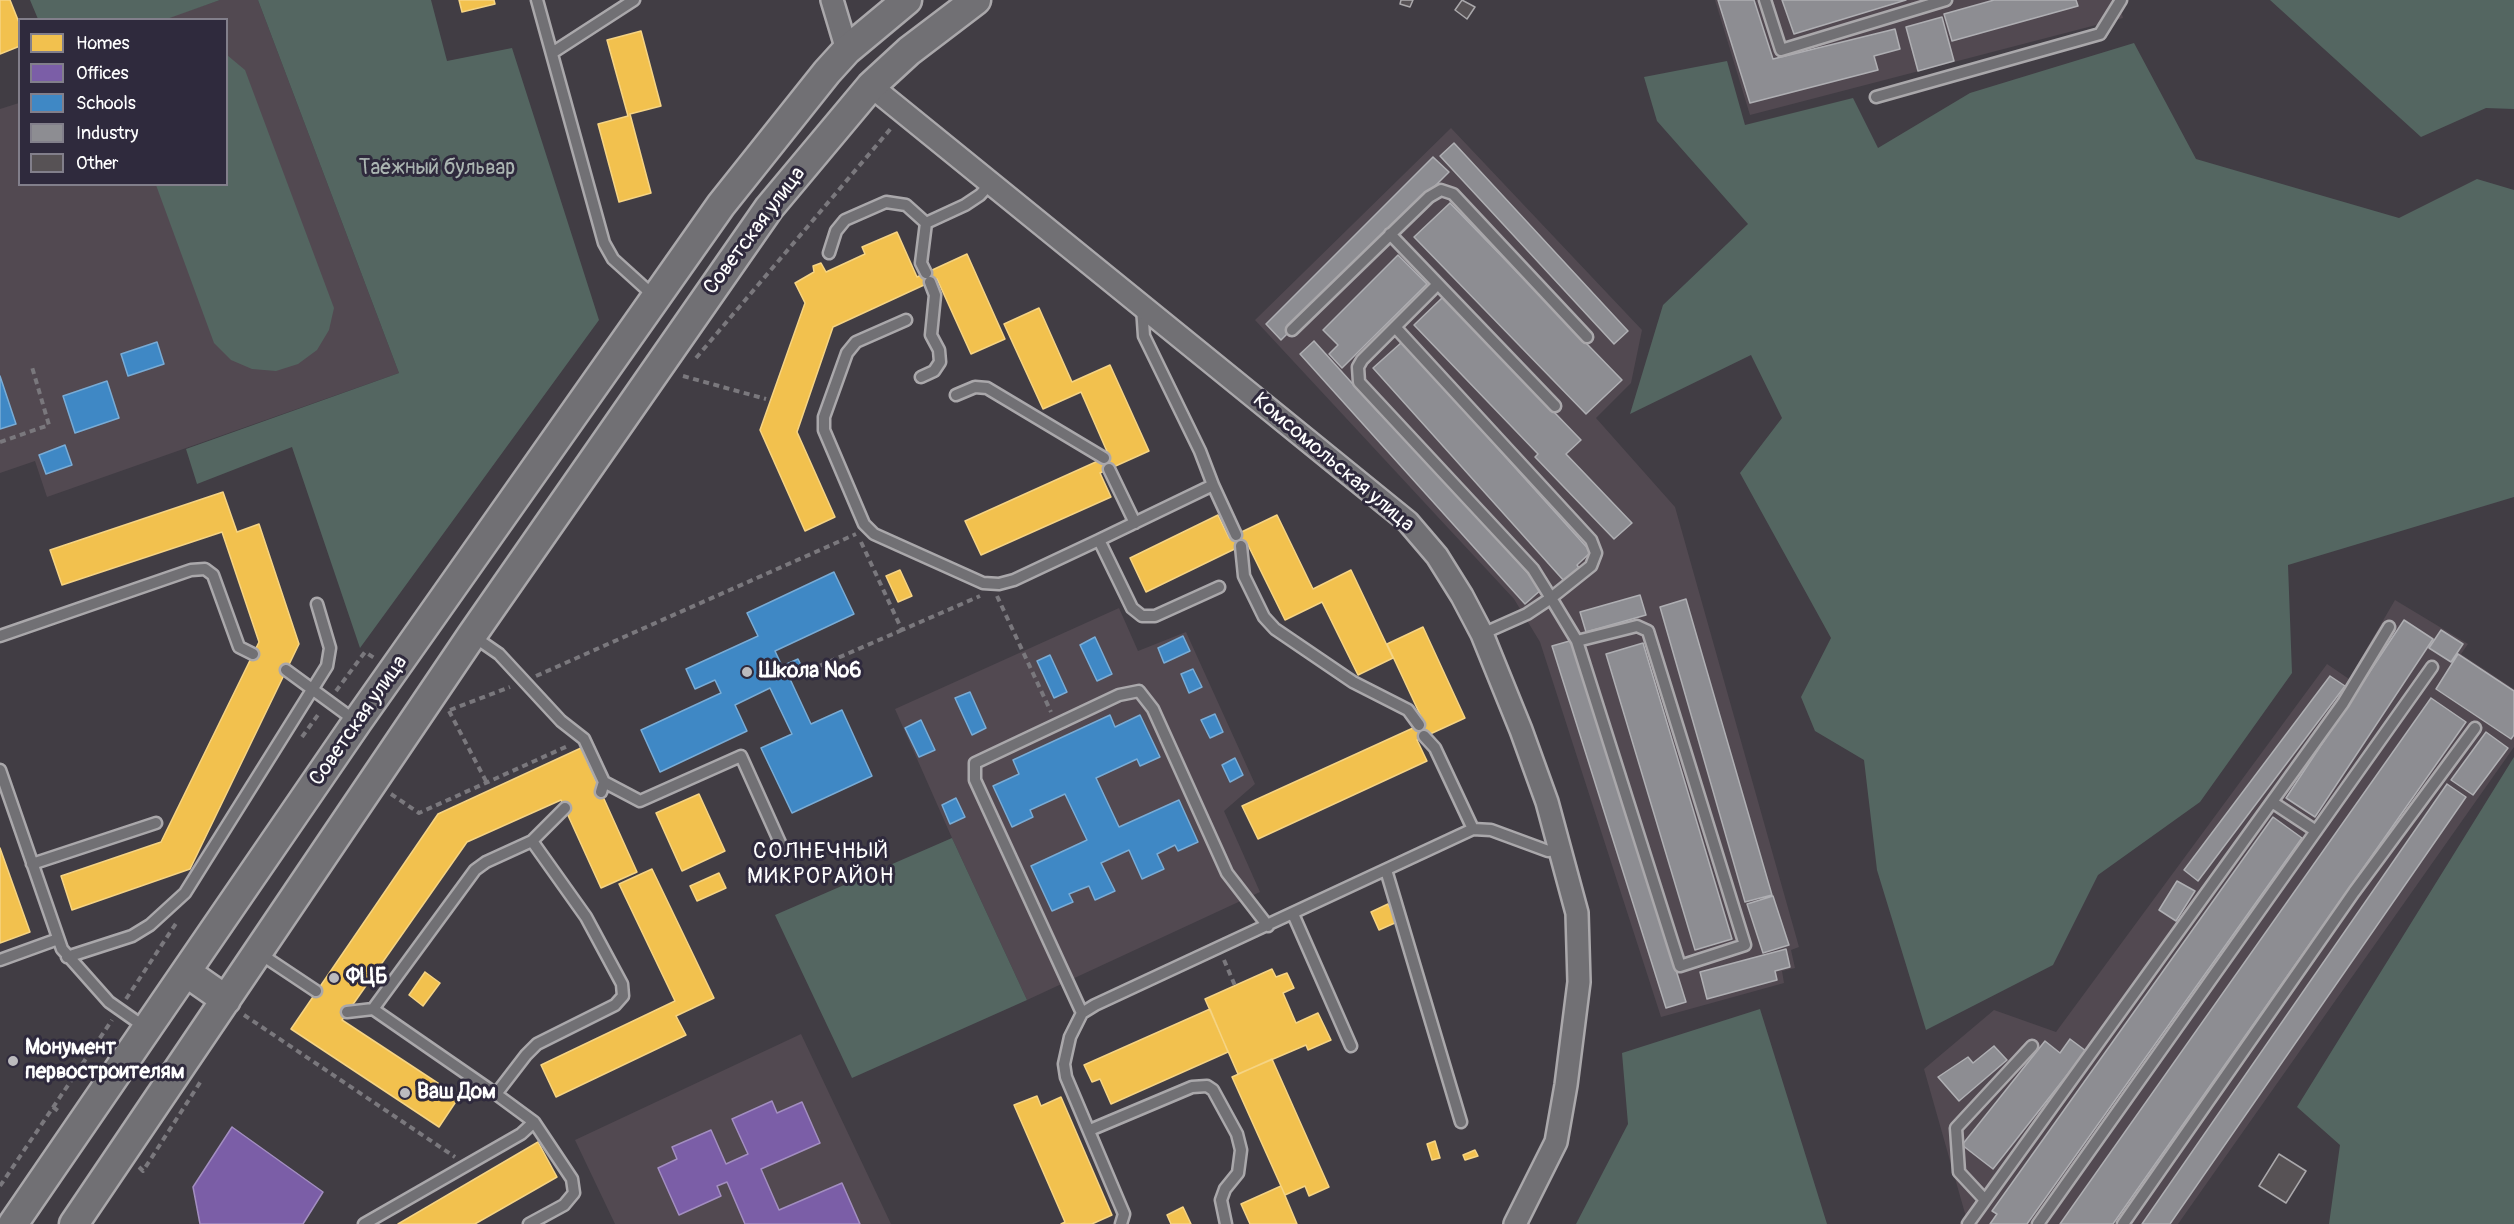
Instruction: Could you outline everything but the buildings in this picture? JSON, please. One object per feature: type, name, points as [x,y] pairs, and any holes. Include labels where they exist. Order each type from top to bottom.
[{"type":"street","points":[[832,0],[847,50]]},
{"type":"street","name":"Советская улица","points":[[13,1224],[357,722],[721,205],[847,50],[908,0]]},
{"type":"street","name":"Советская улица","points":[[74,1224],[235,1007],[258,952],[568,494],[769,208],[871,86],[909,51],[976,0]]},
{"type":"street","name":"Комсомольская улица","points":[[871,86],[1408,522],[1437,556],[1462,596],[1482,634],[1521,730],[1562,849],[1577,913],[1578,994],[1556,1142],[1515,1224]]},
{"type":"street","points":[[535,471],[568,494]]},
{"type":"street","points":[[186,972],[235,1007]]},
{"type":"lane","points":[[537,0],[604,243],[613,260],[655,297]]},
{"type":"lane","points":[[552,53],[634,0]]},
{"type":"lane","points":[[1765,0],[1781,50],[1946,0]]},
{"type":"lane","points":[[1876,97],[2100,34],[2121,0]]},
{"type":"lane","points":[[926,223],[965,205],[980,195],[990,184]]},
{"type":"lane","points":[[1292,330],[1428,197],[1441,190],[1453,194],[1587,338]]},
{"type":"lane","points":[[829,253],[836,231],[845,220],[886,202],[906,205],[926,223]]},
{"type":"lane","points":[[921,377],[934,371],[940,362],[939,350],[931,335],[935,295],[921,263],[926,223]]},
{"type":"lane","points":[[1390,234],[1555,406]]},
{"type":"lane","points":[[1437,284],[1362,360],[1358,367],[1359,382],[1533,569],[1577,641],[1680,966],[1745,945],[1648,631],[1637,626],[1577,641]]},
{"type":"lane","points":[[1142,307],[1144,336],[1200,451],[1236,535]]},
{"type":"lane","points":[[906,320],[856,342],[847,353],[824,417],[824,430],[864,524],[874,534],[983,583],[999,584],[1014,580],[1213,485]]},
{"type":"lane","points":[[1395,327],[1591,540],[1596,553],[1591,566],[1551,598],[1527,614],[1482,634]]},
{"type":"lane","points":[[956,395],[975,387],[987,388],[1104,459]]},
{"type":"lane","points":[[1109,469],[1135,523]]},
{"type":"lane","points":[[1099,540],[1132,608],[1142,616],[1155,616],[1219,587]]},
{"type":"lane","points":[[1241,546],[1244,576],[1264,617],[1275,629],[1353,682],[1408,710],[1419,725]]},
{"type":"lane","points":[[0,636],[191,570],[205,569],[213,575],[239,647],[253,654]]},
{"type":"lane","points":[[67,957],[132,936],[150,925],[185,893],[327,666],[330,648],[317,604]]},
{"type":"lane","points":[[1968,1224],[2343,703],[2389,627]]},
{"type":"lane","points":[[472,635],[499,654],[561,721],[584,739],[603,787],[640,801],[741,756],[781,845]]},
{"type":"lane","points":[[2038,1224],[2432,667]]},
{"type":"lane","points":[[286,670],[357,722]]},
{"type":"lane","points":[[1082,1013],[975,780],[975,763],[1119,695],[1139,691],[1153,709],[1227,873],[1268,926]]},
{"type":"lane","points":[[2123,1224],[2354,892],[2475,728]]},
{"type":"lane","points":[[1424,736],[1434,748],[1473,829]]},
{"type":"lane","points":[[0,770],[58,939],[67,957],[109,1002],[147,1029]]},
{"type":"lane","points":[[2272,802],[2316,831]]},
{"type":"lane","points":[[374,1009],[475,870],[486,862],[532,841],[565,808]]},
{"type":"lane","points":[[32,864],[156,823]]},
{"type":"lane","points":[[1121,1224],[1124,1214],[1066,1077],[1064,1064],[1070,1037],[1082,1013],[1473,829],[1491,830],[1548,851],[1562,849]]},
{"type":"lane","points":[[496,1094],[537,1044],[615,1005],[623,996],[622,984],[586,917],[532,841]]},
{"type":"lane","points":[[1386,870],[1461,1122]]},
{"type":"lane","points":[[1293,914],[1351,1046]]},
{"type":"lane","points":[[0,960],[58,939]]},
{"type":"lane","points":[[258,952],[316,991]]},
{"type":"lane","points":[[346,1012],[374,1009],[534,1122],[572,1179],[574,1193],[564,1205],[529,1224]]},
{"type":"lane","points":[[1985,1200],[1959,1172],[1956,1128],[2032,1046]]},
{"type":"lane","points":[[1090,1130],[1192,1087],[1200,1085],[1213,1090],[1237,1134],[1240,1150],[1238,1173],[1225,1189],[1221,1200],[1226,1224]]},
{"type":"lane","points":[[364,1224],[521,1134],[534,1122]]},
{"type":"path","points":[[693,361],[904,113]]},
{"type":"path","points":[[0,442],[49,425],[32,367]]},
{"type":"path","points":[[688,369],[682,376],[766,399]]},
{"type":"path","points":[[449,710],[525,681],[857,534],[902,630]]},
{"type":"path","points":[[810,670],[1014,580]]},
{"type":"path","points":[[994,590],[1057,724]]},
{"type":"path","points":[[449,710],[455,701]]},
{"type":"path","points":[[449,710],[487,783]]},
{"type":"path","points":[[391,793],[419,813],[584,739]]},
{"type":"path","points":[[1222,957],[1236,988]]},
{"type":"path","points":[[235,1007],[466,1164]]},
{"type":"shaded area","points":[[220,0],[258,0],[399,373],[47,497],[35,461],[0,473],[0,109],[18,103],[18,186],[228,186],[228,18],[167,18]]},
{"type":"shaded area","points":[[1715,0],[2118,0],[2123,18],[1750,115]]},
{"type":"shaded area","points":[[1451,128],[1642,330],[1631,383],[1596,418],[1675,507],[1799,947],[1791,950],[1795,968],[1782,971],[1784,983],[1661,1017],[1540,642],[1514,599],[1255,320]]},
{"type":"shaded area","points":[[2395,600],[2468,644],[2461,654],[2514,689],[2514,747],[2178,1224],[1968,1224],[1924,1069],[1994,1010],[2056,1032],[2327,664],[2349,679]]},
{"type":"shaded area","points":[[1119,608],[1138,651],[1186,632],[1255,784],[1224,811],[1260,892],[1027,1000],[895,709]]},
{"type":"shaded area","points":[[801,1034],[891,1224],[615,1224],[575,1140]]},
{"type":"green space","points":[[30,0],[220,0],[170,18],[38,18]]},
{"type":"green space","name":"Таёжный бульвар","points":[[258,0],[431,0],[447,61],[512,48],[599,320],[360,648],[292,447],[197,484],[186,449],[399,373]]},
{"type":"green space","points":[[2270,0],[2514,0],[2514,109],[2486,108],[2421,137]]},
{"type":"green space","points":[[2134,43],[2196,159],[2399,218],[2477,179],[2514,190],[2514,497],[2288,565],[2292,673],[2200,802],[2098,875],[2053,965],[1926,1030],[1877,870],[1864,760],[1815,731],[1801,697],[1831,638],[1740,473],[1782,418],[1751,355],[1630,414],[1663,305],[1748,224],[1657,121],[1644,77],[1727,61],[1745,125],[1853,98],[1878,148],[1970,93]]},
{"type":"green space","points":[[228,56],[245,70],[334,308],[329,330],[317,350],[298,364],[276,371],[252,369],[231,360],[214,343],[156,186],[228,186]]},
{"type":"green space","points":[[2514,757],[2514,1224],[2329,1224],[2340,1145],[2297,1107]]},
{"type":"green space","points":[[952,838],[1027,1000],[852,1078],[775,915]]},
{"type":"green space","points":[[1760,1009],[1827,1224],[1576,1224],[1628,1124],[1622,1053]]},
{"type":"place","name":"Школа №6","points":[[747,672]]},
{"type":"place","name":"ФЦБ","points":[[334,978]]},
{"type":"place","name":"Монумент первостроителям","points":[[13,1061]]},
{"type":"place","name":"Ваш Дом","points":[[405,1093]]},
{"type":"district","name":"СОЛНЕЧНЫЙ МИКРОРАЙОН","points":[[821,864]]}]
